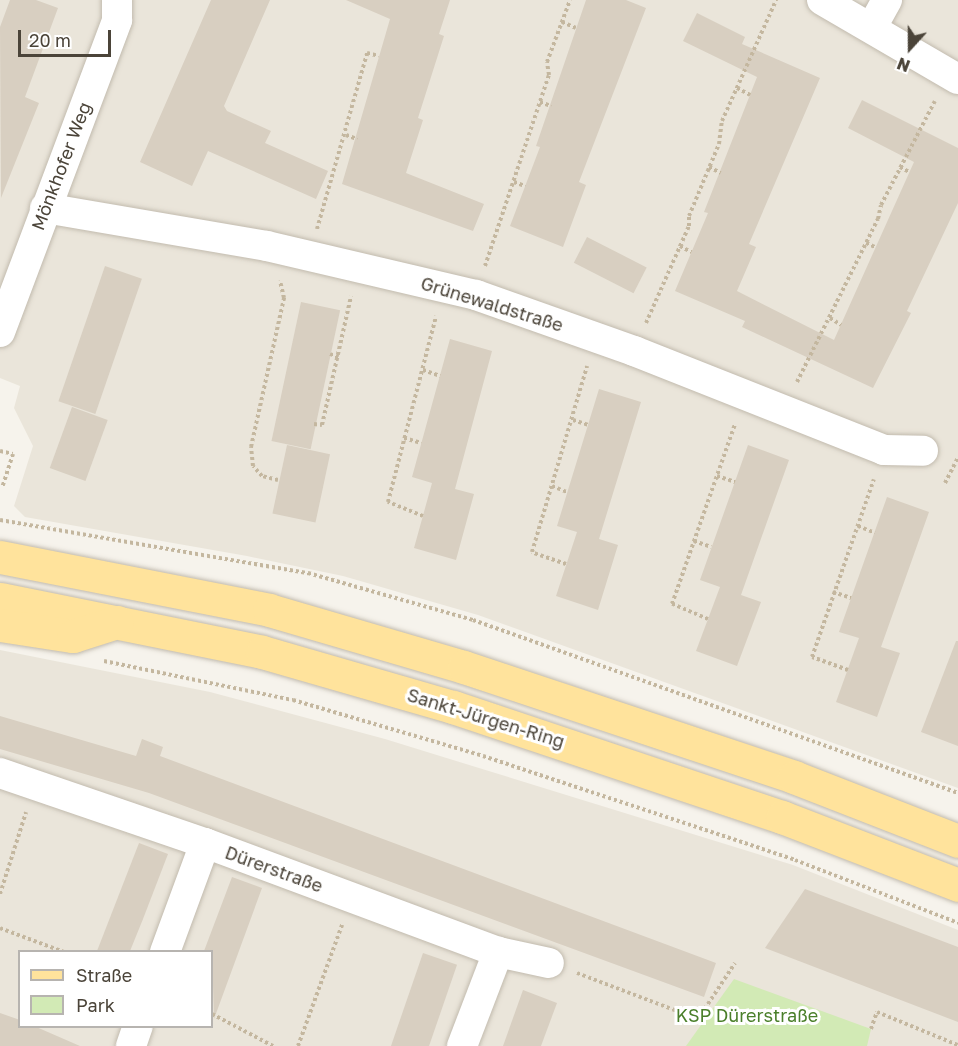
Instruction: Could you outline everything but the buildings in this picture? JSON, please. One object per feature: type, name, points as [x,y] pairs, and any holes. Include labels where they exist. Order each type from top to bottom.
[{"type":"main road","points":[[0,557],[269,610],[464,667],[794,777],[958,841]]},
{"type":"main road","name":"Sankt-Jürgen-Ring","points":[[0,599],[119,621],[262,652],[555,738],[782,817],[958,885]]},
{"type":"main road","points":[[0,625],[73,636],[119,621]]},
{"type":"street","name":"Mönkhofer Weg","points":[[0,332],[117,20],[117,0]]},
{"type":"street","points":[[822,0],[954,76]]},
{"type":"street","points":[[872,27],[887,0]]},
{"type":"street","name":"Grünewaldstraße","points":[[45,208],[267,246],[476,295],[634,351],[884,450],[923,451]]},
{"type":"street","name":"Dürerstraße","points":[[0,773],[35,783],[205,843],[498,952],[549,963]]},
{"type":"street","points":[[165,950],[205,843]]},
{"type":"street","points":[[462,1046],[498,952]]},
{"type":"street","points":[[131,1046],[137,1028]]},
{"type":"path","points":[[476,295],[549,75],[547,62],[570,0]]},
{"type":"path","points":[[634,351],[680,246],[737,88],[777,0]]},
{"type":"path","points":[[562,22],[576,28]]},
{"type":"path","points":[[309,255],[354,109],[353,96],[367,53],[379,56]]},
{"type":"path","points":[[783,410],[830,318],[900,167],[954,76]]},
{"type":"path","points":[[737,88],[750,95]]},
{"type":"path","points":[[540,102],[551,106]]},
{"type":"path","points":[[346,135],[357,139]]},
{"type":"path","points":[[709,167],[721,173]]},
{"type":"path","points":[[900,167],[909,172]]},
{"type":"path","points":[[514,182],[525,186]]},
{"type":"path","points":[[866,243],[875,248]]},
{"type":"path","points":[[267,246],[284,298],[251,447],[253,466],[262,476],[278,480]]},
{"type":"path","points":[[680,246],[692,252]]},
{"type":"path","points":[[314,424],[322,425],[358,266]]},
{"type":"path","points":[[423,516],[388,502],[436,320],[437,286]]},
{"type":"path","points":[[830,318],[841,325]]},
{"type":"path","points":[[566,564],[532,552],[573,420],[591,335]]},
{"type":"path","points":[[330,354],[338,357]]},
{"type":"path","points":[[423,370],[440,376]]},
{"type":"path","points":[[708,619],[672,604],[745,395]]},
{"type":"path","points":[[573,420],[588,425]]},
{"type":"path","points":[[404,438],[421,443]]},
{"type":"path","points":[[848,670],[812,657],[884,450]]},
{"type":"path","points":[[0,451],[13,454],[2,487]]},
{"type":"path","points":[[945,483],[958,458]]},
{"type":"path","points":[[717,476],[735,482]]},
{"type":"path","points":[[552,486],[567,492]]},
{"type":"path","points":[[858,526],[874,533]]},
{"type":"path","points":[[694,541],[711,547]]},
{"type":"path","points":[[833,592],[851,598]]},
{"type":"path","points":[[102,660],[293,700],[483,756],[795,860],[958,923]]},
{"type":"path","points":[[0,894],[35,783]]},
{"type":"path","points":[[298,1046],[352,898]]},
{"type":"path","points":[[0,928],[61,950]]},
{"type":"path","points":[[549,963],[698,1019],[735,963]]},
{"type":"path","points":[[872,1029],[877,1012],[958,1045]]},
{"type":"path","points":[[213,1015],[273,1046]]},
{"type":"shaded area","points":[[0,0],[958,0],[958,788],[478,615],[343,576],[247,556],[25,517],[14,506],[33,446],[14,408],[20,386],[0,378]]},
{"type":"shaded area","points":[[0,650],[210,692],[385,739],[793,865],[958,930],[958,1046],[0,1046]]},
{"type":"green space","name":"KSP Dürerstraße","points":[[734,979],[871,1029],[867,1046],[686,1046]]}]
